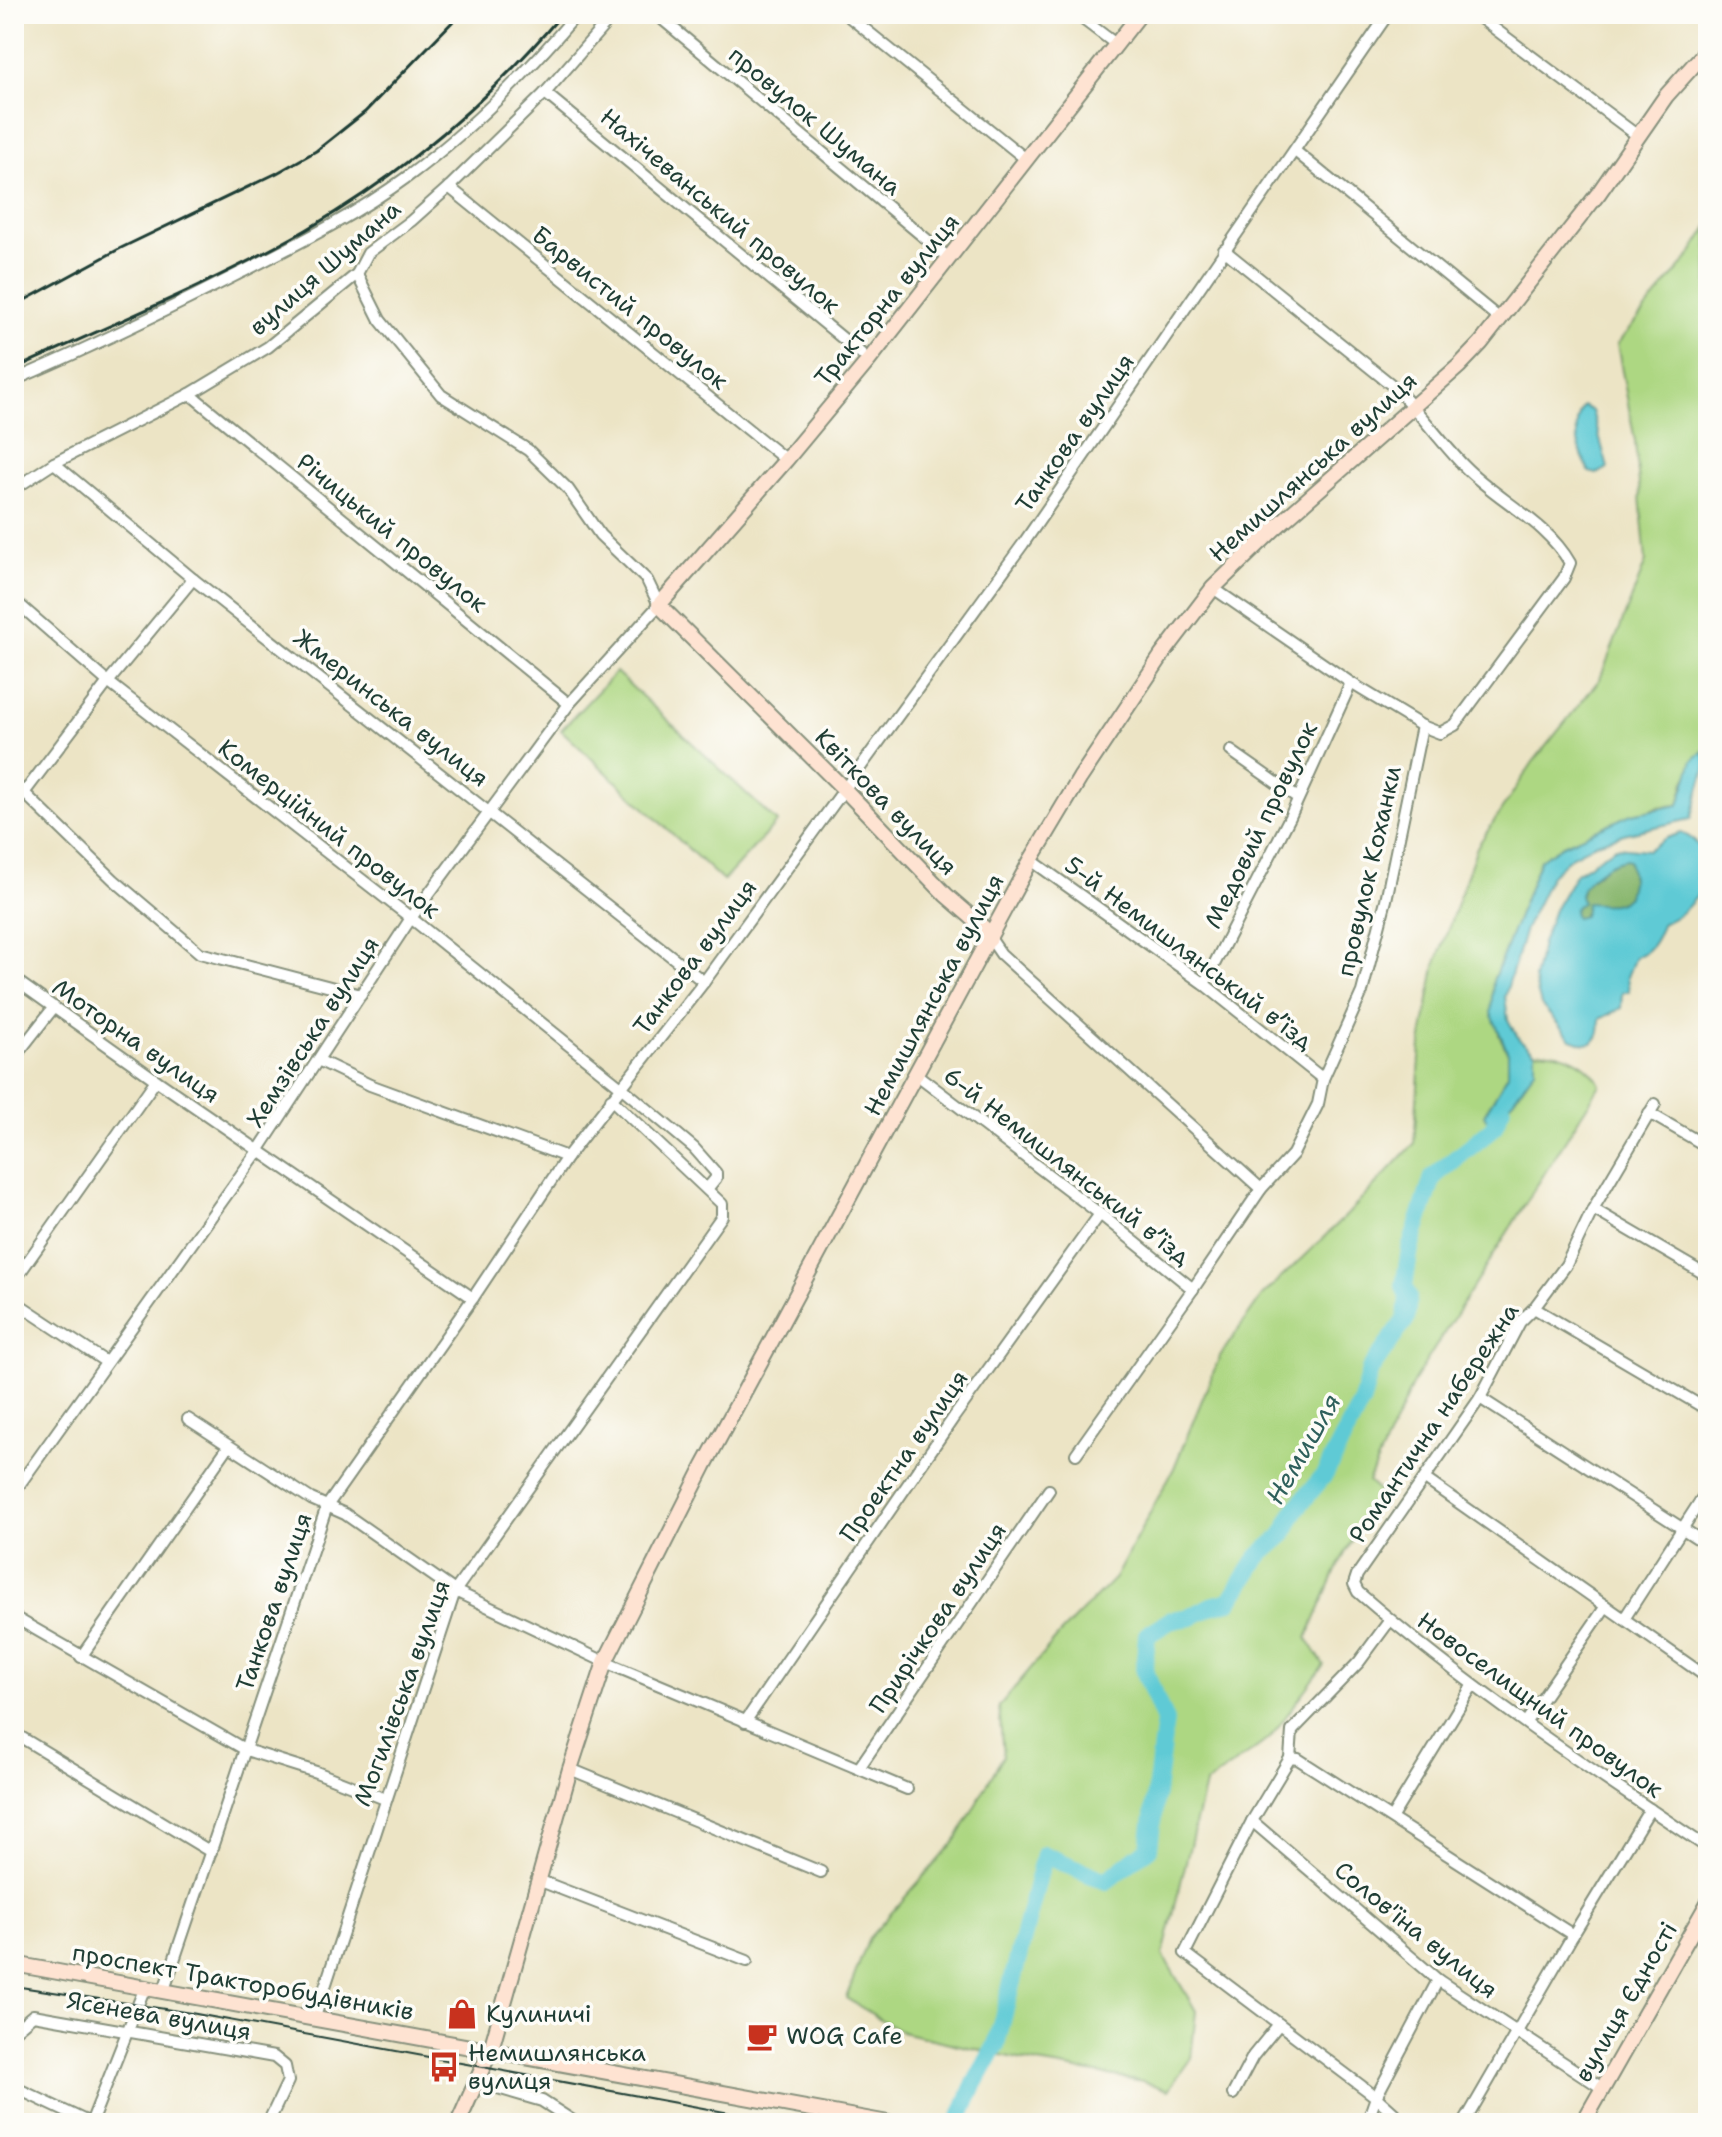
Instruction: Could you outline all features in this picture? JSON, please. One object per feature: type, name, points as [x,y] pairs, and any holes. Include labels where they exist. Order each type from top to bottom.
[{"type":"street","points":[[14,380],[176,305],[350,216],[407,177],[464,130],[529,69],[577,14]]},
{"type":"street","name":"вулиця Шумана","points":[[14,489],[54,463],[190,394],[268,347],[357,274],[368,253],[449,187],[545,93],[614,14]]},
{"type":"street","name":"провулок Шумана","points":[[656,14],[949,258]]},
{"type":"street","points":[[846,14],[1027,160]]},
{"type":"street","points":[[1076,14],[1117,45]]},
{"type":"street","name":"Тракторна вулиця","points":[[659,605],[869,360],[1140,14]]},
{"type":"street","name":"Танкова вулиця","points":[[164,1990],[327,1506],[473,1298],[567,1157],[704,982],[1023,544],[1388,14]]},
{"type":"street","points":[[1475,14],[1638,136]]},
{"type":"street","name":"Немишлянська вулиця","points":[[458,2123],[491,2049],[570,1769],[605,1662],[719,1438],[1031,860],[1080,778],[1154,667],[1213,588],[1274,529],[1459,366],[1598,194],[1666,96],[1708,49]]},
{"type":"street","name":"Нахічеванський провулок","points":[[545,93],[869,360]]},
{"type":"street","points":[[1295,151],[1500,319]]},
{"type":"street","name":"Барвистий провулок","points":[[449,187],[786,460]]},
{"type":"street","points":[[1213,588],[1351,683],[1422,726],[1440,733],[1455,725],[1564,578],[1570,563],[1559,544],[1465,467],[1412,405],[1322,327],[1224,250]]},
{"type":"street","points":[[357,274],[380,320],[441,395],[528,450],[568,489],[600,535],[647,580],[659,605]]},
{"type":"street","name":"Річицький провулок","points":[[190,394],[569,704]]},
{"type":"street","name":"Жмеринська вулиця","points":[[54,463],[193,579],[704,982]]},
{"type":"street","points":[[24,793],[108,682],[193,579]]},
{"type":"street","name":"Комерційний провулок","points":[[14,600],[108,682],[411,918],[668,1125],[716,1173],[716,1178],[707,1189]]},
{"type":"street","name":"Квіткова вулиця","points":[[659,605],[845,790],[990,938],[1001,954],[1261,1189]]},
{"type":"street","name":"Хемзівська вулиця","points":[[14,1492],[258,1151],[320,1061],[411,918],[569,704],[659,605]]},
{"type":"street","name":"Медовий провулок","points":[[1204,984],[1298,798],[1351,683]]},
{"type":"street","name":"провулок Коханки","points":[[1261,1189],[1293,1154],[1318,1104],[1323,1079],[1362,992],[1386,900],[1422,726]]},
{"type":"street","points":[[1231,751],[1298,798]]},
{"type":"street","points":[[14,783],[114,880],[200,953],[361,995]]},
{"type":"street","name":"5-й Немишлянський в’їзд","points":[[1031,860],[1204,984],[1323,1079]]},
{"type":"street","name":"Моторна вулиця","points":[[14,979],[473,1298]]},
{"type":"street","points":[[14,1058],[54,1007]]},
{"type":"street","points":[[320,1061],[370,1085],[567,1157]]},
{"type":"street","name":"6-й Немишлянський в’їзд","points":[[916,1074],[1193,1289]]},
{"type":"street","points":[[14,1281],[156,1080]]},
{"type":"street","points":[[611,1099],[707,1189]]},
{"type":"street","name":"Романтична набережна","points":[[1390,1620],[1358,1592],[1354,1584],[1357,1575],[1480,1398],[1520,1322],[1566,1265],[1593,1209],[1652,1109],[1708,1147]]},
{"type":"street","name":"Могилівська вулиця","points":[[315,2017],[455,1591],[722,1216],[722,1204],[707,1189]]},
{"type":"street","points":[[1076,1454],[1261,1189]]},
{"type":"street","points":[[1593,1209],[1708,1276]]},
{"type":"street","name":"Проектна вулиця","points":[[745,1722],[954,1417],[1100,1214]]},
{"type":"street","points":[[14,1301],[106,1362]]},
{"type":"street","points":[[1534,1308],[1708,1410]]},
{"type":"street","points":[[1480,1398],[1708,1545]]},
{"type":"street","points":[[188,1419],[311,1499],[345,1514],[455,1591],[605,1662],[907,1789]]},
{"type":"street","points":[[81,1657],[228,1447]]},
{"type":"street","points":[[1425,1479],[1708,1678]]},
{"type":"street","points":[[1624,1619],[1708,1489]]},
{"type":"street","name":"Прирічкова вулиця","points":[[859,1768],[1049,1490]]},
{"type":"street","points":[[1526,1722],[1606,1606]]},
{"type":"street","points":[[14,1617],[246,1750],[316,1772],[385,1799]]},
{"type":"street","points":[[1390,1620],[1359,1662],[1292,1731],[1290,1758],[1252,1821],[1185,1953],[1376,2097],[1405,2123]]},
{"type":"street","name":"Новоселищний провулок","points":[[1390,1620],[1472,1686],[1708,1848]]},
{"type":"street","points":[[1392,1817],[1472,1686]]},
{"type":"street","points":[[14,1733],[211,1852]]},
{"type":"street","points":[[1290,1758],[1298,1759],[1392,1817],[1573,1935]]},
{"type":"street","points":[[570,1769],[821,1872]]},
{"type":"street","points":[[1464,2123],[1650,1809]]},
{"type":"street","name":"Солов'їна вулиця","points":[[1252,1821],[1438,1980],[1602,2088]]},
{"type":"street","points":[[538,1880],[747,1961]]},
{"type":"street","name":"вулиця Єдності","points":[[1585,2122],[1708,1903]]},
{"type":"street","name":"проспект Тракторобудівників","points":[[14,1964],[888,2123]]},
{"type":"street","points":[[1367,2123],[1376,2097],[1438,1980]]},
{"type":"street","points":[[14,2087],[91,2123],[145,1987]]},
{"type":"street","name":"Ясенева вулиця","points":[[14,2031],[33,2015],[274,2057],[285,2066],[288,2081],[268,2123]]},
{"type":"street","points":[[1233,2094],[1253,2056],[1279,2024]]},
{"type":"street","points":[[477,2082],[542,2101],[576,2123]]},
{"type":"green space","points":[[1708,227],[1708,764],[1703,751],[1685,781],[1679,805],[1657,807],[1540,860],[1493,981],[1499,1035],[1508,1053],[1508,1074],[1484,1115],[1493,1128],[1535,1069],[1535,1052],[1554,1053],[1573,1059],[1589,1070],[1600,1085],[1414,1381],[1368,1482],[1379,1492],[1337,1568],[1307,1638],[1324,1665],[1270,1738],[1205,1785],[1163,1955],[1196,2011],[1191,2058],[1168,2090],[1143,2081],[1032,2062],[902,2032],[846,1998],[869,1938],[956,1840],[1003,1756],[999,1706],[1059,1635],[1115,1578],[1174,1468],[1220,1356],[1262,1296],[1347,1215],[1414,1144],[1421,1044],[1435,966],[1477,847],[1533,762],[1600,679],[1646,561],[1635,441],[1617,344],[1690,256]]},
{"type":"green space","points":[[616,672],[777,822],[723,881],[561,730]]},
{"type":"green space","points":[[1626,858],[1632,878],[1629,896],[1621,902],[1586,911],[1581,918],[1576,918],[1574,911],[1585,883],[1609,864]]},
{"type":"water","points":[[1583,406],[1592,411],[1608,468],[1597,474],[1589,472],[1577,438],[1577,422]]},
{"type":"water","points":[[1703,751],[1707,763],[1691,819],[1595,844],[1572,856],[1551,875],[1525,929],[1505,996],[1508,1020],[1519,1039],[1535,1052],[1535,1069],[1493,1128],[1484,1115],[1508,1074],[1508,1053],[1491,1013],[1493,981],[1540,860],[1563,845],[1631,814],[1679,805],[1693,760]]},
{"type":"water","points":[[1681,833],[1690,837],[1701,851],[1705,869],[1697,896],[1686,909],[1662,924],[1649,948],[1635,957],[1627,977],[1629,991],[1622,993],[1621,1008],[1600,1019],[1595,1040],[1585,1044],[1571,1039],[1541,1005],[1534,979],[1554,910],[1576,873],[1616,847],[1648,850],[1666,838]],"holes":[[[1620,860],[1629,860],[1632,878],[1628,896],[1613,904],[1586,903],[1584,916],[1576,918],[1574,911],[1582,903],[1580,894],[1587,882],[1606,867]]]},
{"type":"waterway","name":"Немишля","points":[[958,2123],[996,2045],[1044,1855],[1106,1881],[1149,1848],[1165,1721],[1144,1670],[1147,1635],[1171,1620],[1191,1617],[1211,1606],[1230,1601],[1258,1557],[1282,1536],[1296,1509],[1325,1474],[1362,1401],[1370,1370],[1406,1319],[1408,1297],[1404,1286],[1410,1249],[1433,1177],[1493,1128],[1502,1107]]},
{"type":"tram line","points":[[14,1986],[191,2013],[784,2123]]},
{"type":"railway","points":[[14,306],[121,248],[316,151],[365,112],[460,14]]},
{"type":"railway","points":[[14,369],[235,268],[342,208],[411,159],[475,105],[562,14]]},
{"type":"place","name":"Кулиничі","points":[[462,2014]]},
{"type":"place","name":"WOG Cafe","points":[[762,2036]]},
{"type":"place","name":"Немишлянська вулиця","points":[[444,2067]]}]
